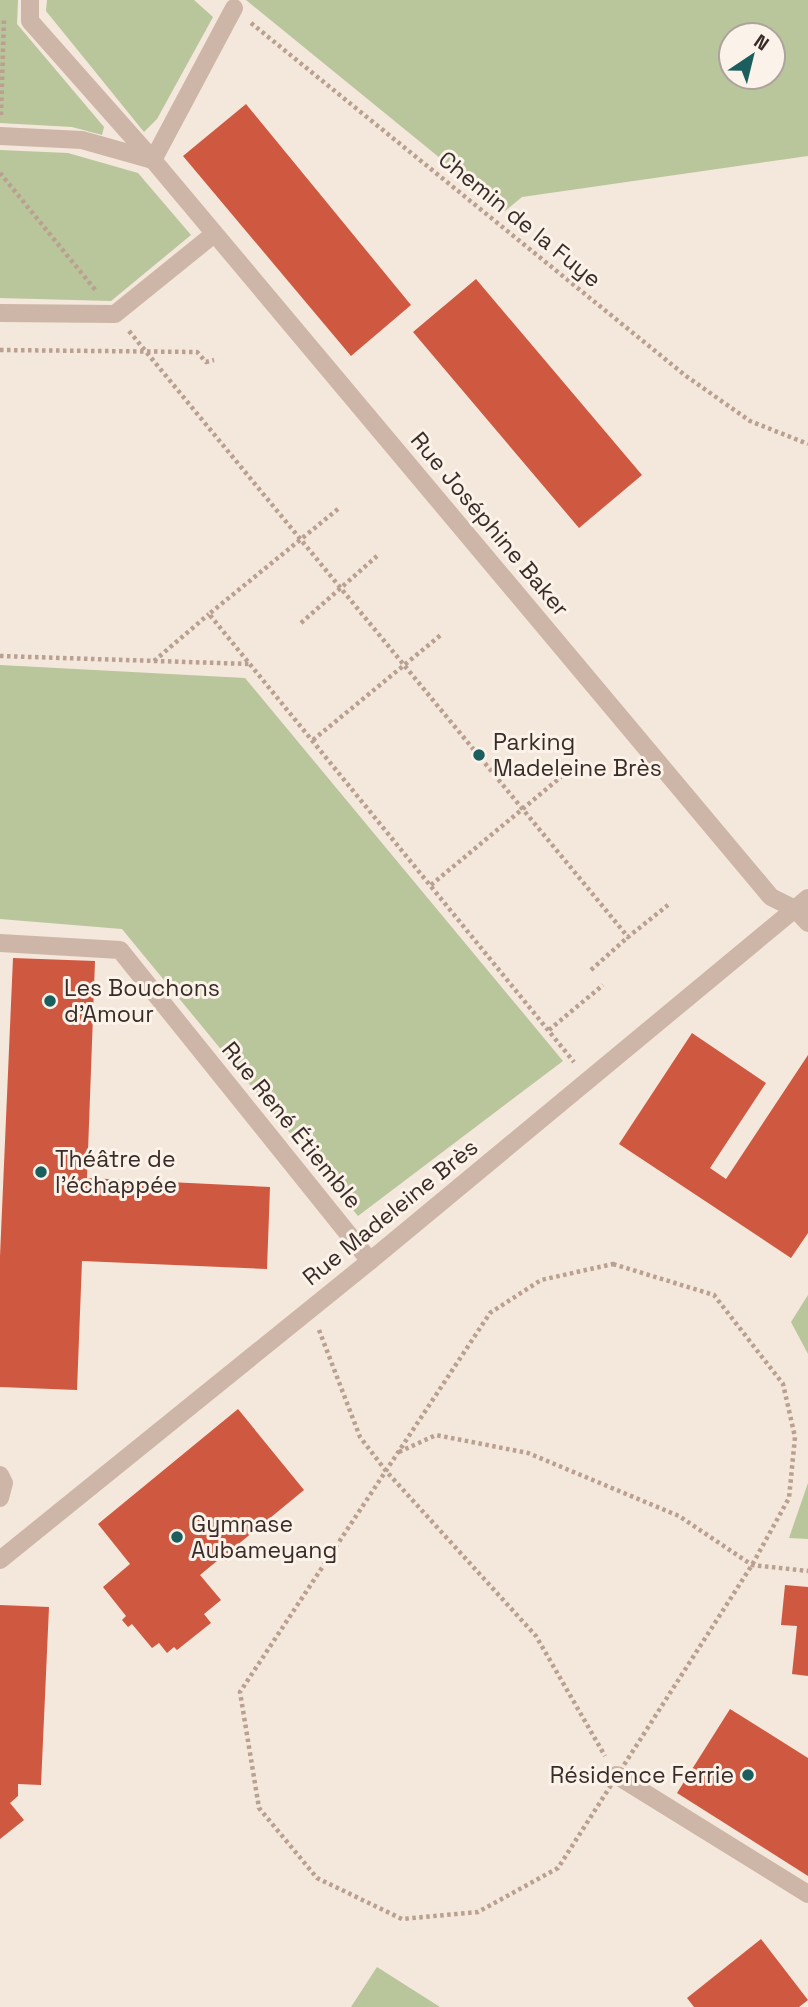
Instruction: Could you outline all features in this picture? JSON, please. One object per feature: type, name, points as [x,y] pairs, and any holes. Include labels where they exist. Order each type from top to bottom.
[{"type":"street","name":"Rue Joséphine Baker","points":[[30,0],[30,22],[153,160],[771,897],[804,910]]},
{"type":"street","points":[[0,136],[82,140],[153,160],[233,8]]},
{"type":"street","points":[[0,313],[116,314],[214,234]]},
{"type":"street","name":"Rue Madeleine Brès","points":[[0,1560],[804,910]]},
{"type":"street","name":"Rue René Étiemble","points":[[0,943],[120,950],[370,1261]]},
{"type":"street","points":[[0,1475],[4,1483],[0,1498]]},
{"type":"street","points":[[616,1775],[808,1894]]},
{"type":"path","name":"Chemin de la Fuye","points":[[233,8],[686,376],[750,421],[808,444]]},
{"type":"path","points":[[1,121],[4,13]]},
{"type":"path","points":[[0,173],[628,937]]},
{"type":"path","points":[[0,350],[197,352],[206,362],[214,360]]},
{"type":"path","points":[[154,661],[338,509]]},
{"type":"path","points":[[301,623],[377,556]]},
{"type":"path","points":[[209,614],[574,1062]]},
{"type":"path","points":[[313,740],[442,634]]},
{"type":"path","points":[[0,656],[250,664]]},
{"type":"path","points":[[431,886],[561,777]]},
{"type":"path","points":[[590,970],[668,905]]},
{"type":"path","points":[[549,1030],[603,985]]},
{"type":"path","points":[[613,1264],[714,1295],[783,1384],[795,1437],[789,1498],[752,1565],[558,1868],[478,1912],[402,1919],[317,1878],[259,1808],[240,1692],[398,1452],[490,1313],[541,1280],[613,1264]]},
{"type":"path","points":[[311,1309],[359,1437],[386,1471],[536,1636],[616,1775]]},
{"type":"path","points":[[398,1452],[436,1436],[528,1453],[679,1516],[752,1565],[808,1571]]},
{"type":"green space","points":[[0,0],[18,0],[17,24],[104,127],[102,135],[72,127],[0,123]]},
{"type":"green space","points":[[47,0],[194,0],[213,17],[157,119],[144,132],[46,11]]},
{"type":"green space","points":[[246,0],[808,0],[808,156],[522,197],[505,211]]},
{"type":"green space","points":[[0,150],[68,153],[138,173],[191,235],[111,301],[0,298]]},
{"type":"green space","points":[[0,665],[245,678],[563,1061],[358,1216],[122,929],[0,919]]},
{"type":"green space","points":[[808,1295],[808,1354],[791,1322]]},
{"type":"green space","points":[[808,1483],[808,1539],[789,1538]]},
{"type":"green space","points":[[377,1967],[440,2007],[351,2007]]},
{"type":"building","points":[[246,104],[411,305],[351,356],[183,156]]},
{"type":"building","points":[[476,279],[642,475],[579,528],[413,332]]},
{"type":"building","points":[[13,958],[95,961],[87,1178],[270,1187],[267,1269],[82,1261],[77,1390],[0,1387],[0,1256]]},
{"type":"building","points":[[692,1033],[766,1083],[710,1168],[726,1179],[808,1055],[808,1233],[791,1258],[619,1144]]},
{"type":"building","name":"Gymnase Aubameyang","points":[[238,1409],[304,1490],[230,1551],[233,1555],[226,1561],[223,1556],[200,1575],[221,1600],[204,1614],[211,1623],[177,1650],[174,1647],[167,1653],[159,1643],[152,1648],[132,1624],[128,1627],[122,1620],[126,1616],[103,1587],[130,1564],[98,1524]]},
{"type":"building","points":[[785,1585],[808,1587],[808,1676],[792,1674],[797,1626],[781,1625]]},
{"type":"building","points":[[0,1605],[49,1607],[41,1785],[18,1784],[18,1796],[10,1803],[24,1820],[0,1839]]},
{"type":"building","name":"Résidence Ferrie","points":[[730,1709],[808,1758],[808,1876],[677,1793]]},
{"type":"building","points":[[761,1939],[808,2000],[799,2007],[694,2007],[687,1998]]},
{"type":"place","name":"Parking Madeleine Brès","points":[[479,755]]},
{"type":"place","name":"Les Bouchons d'Amour","points":[[50,1001]]},
{"type":"place","name":"Théâtre de l'échappée","points":[[41,1172]]},
{"type":"place","name":"Gymnase Aubameyang","points":[[177,1537]]},
{"type":"place","name":"Résidence Ferrie","points":[[748,1775]]}]
